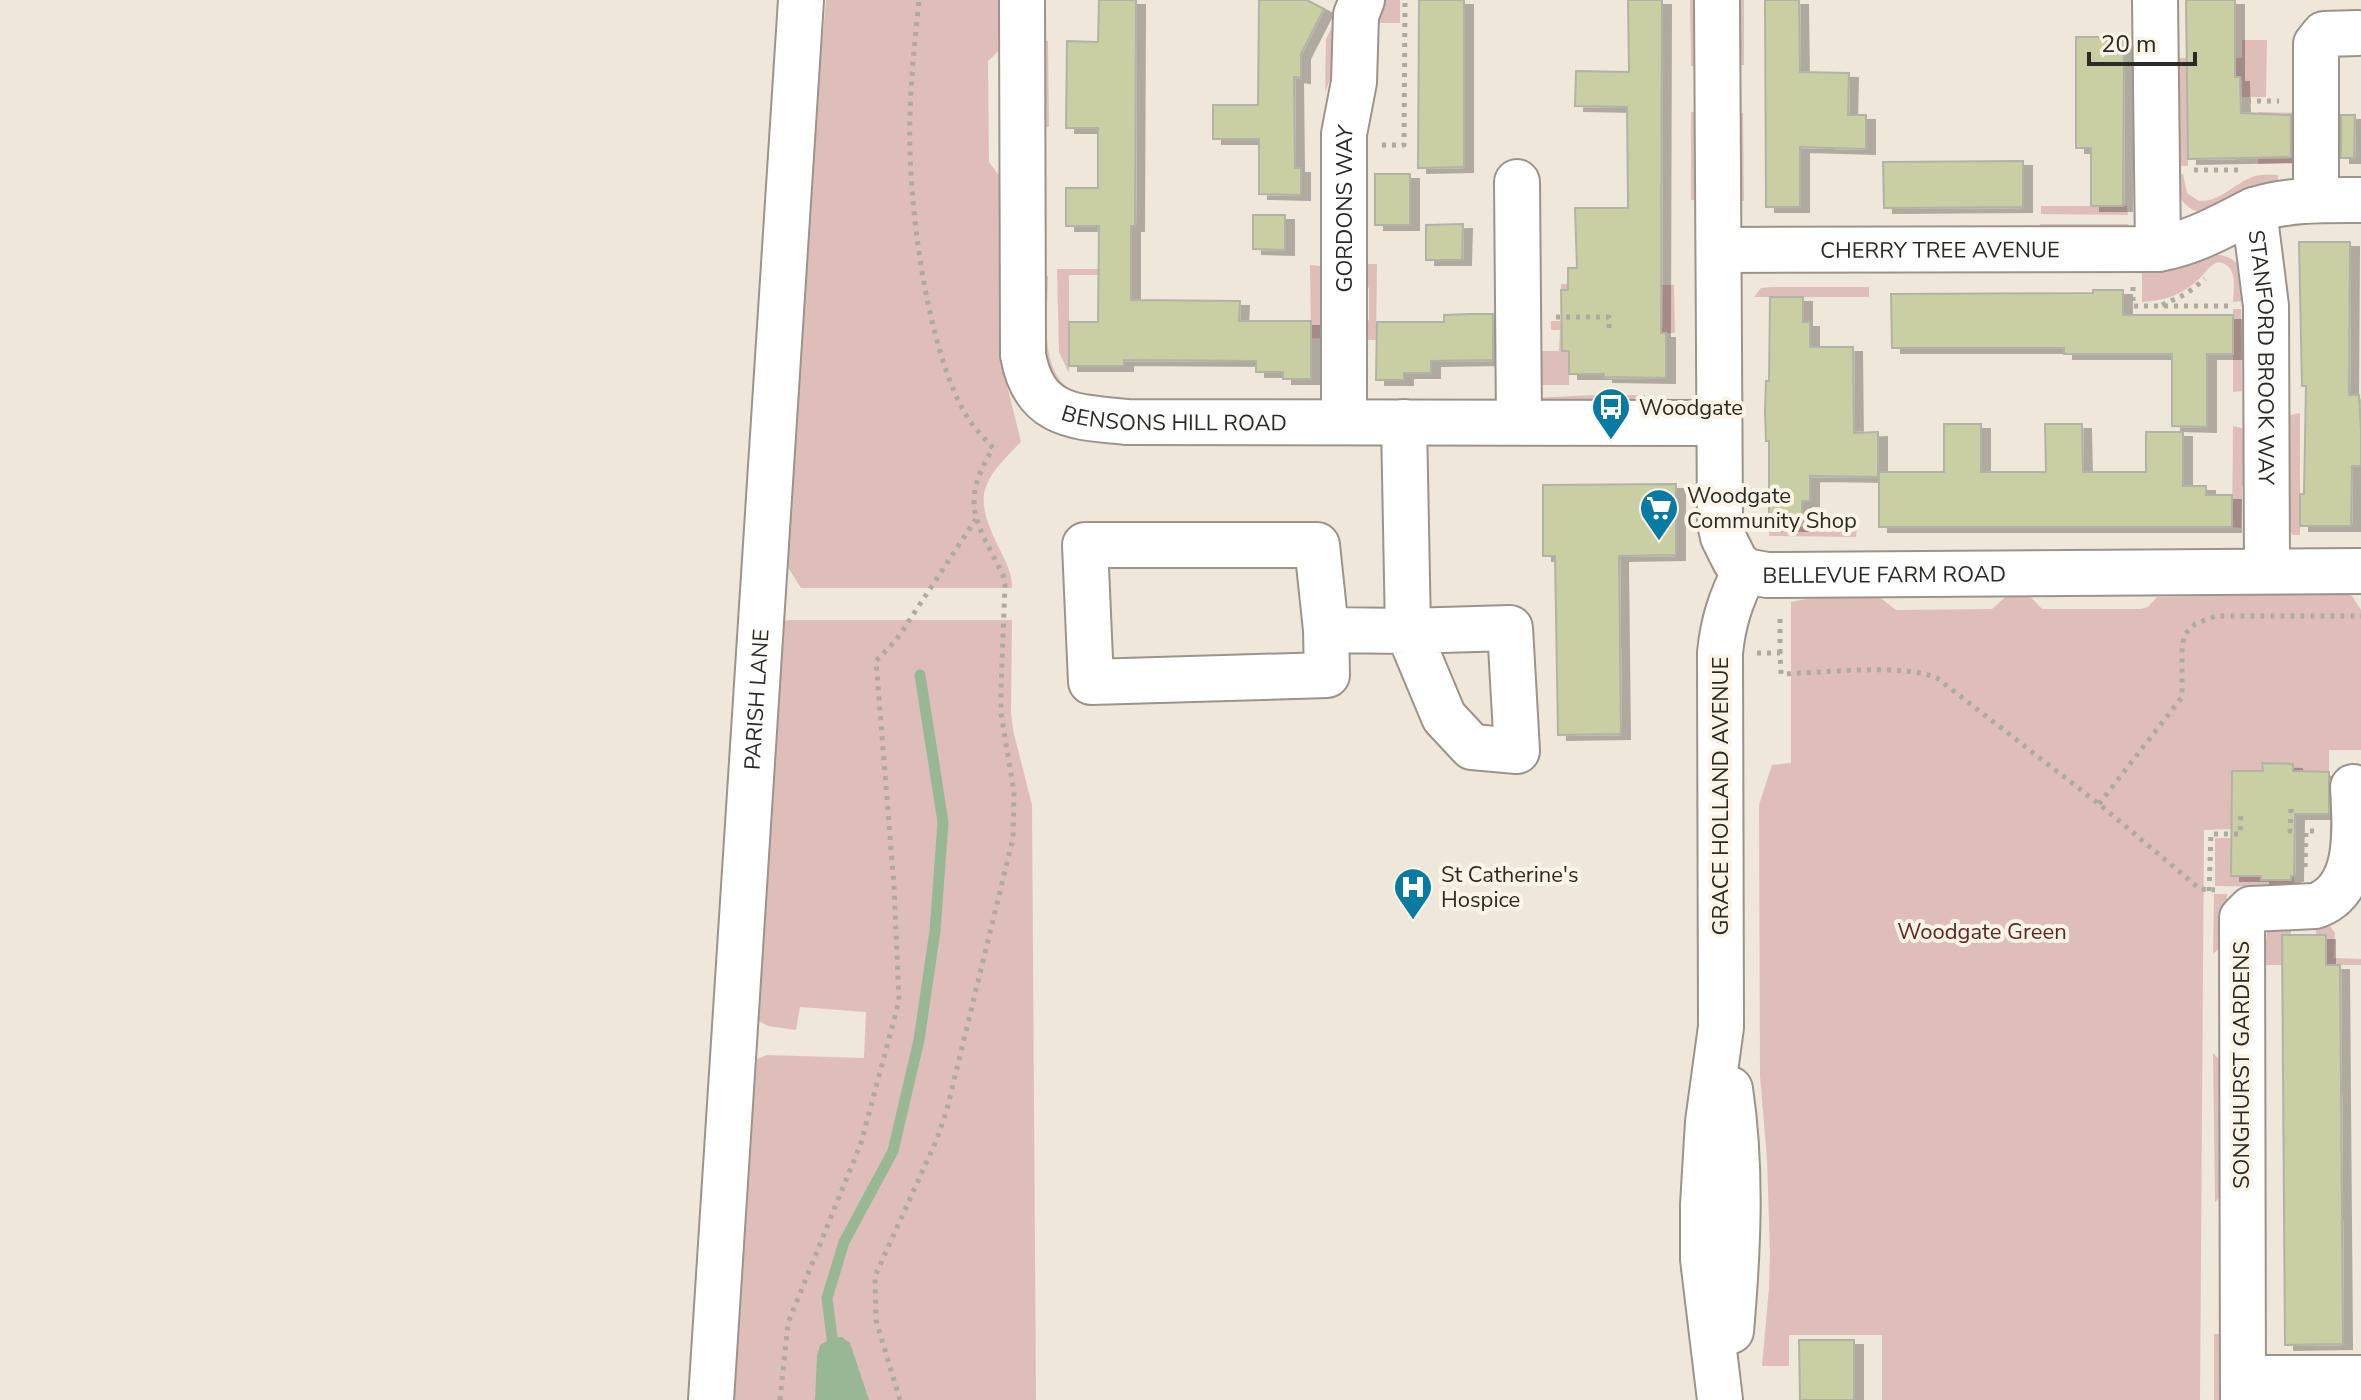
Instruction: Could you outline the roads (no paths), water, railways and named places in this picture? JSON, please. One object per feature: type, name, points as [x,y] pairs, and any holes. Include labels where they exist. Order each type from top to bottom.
[{"type":"street","name":"PARISH LANE","points":[[711,1400],[801,0]]},
{"type":"street","name":"BENSONS HILL ROAD","points":[[1022,0],[1023,355],[1033,388],[1043,401],[1057,411],[1127,422],[1718,423]]},
{"type":"street","name":"GORDONS WAY","points":[[1344,421],[1343,146],[1354,82],[1354,31],[1362,0]]},
{"type":"street","name":"BELLEVUE FARM ROAD","points":[[1717,0],[1720,523],[1728,549],[1745,571],[1767,575],[2361,571]]},
{"type":"street","points":[[2155,0],[2158,249]]},
{"type":"street","points":[[2316,200],[2316,44],[2324,34],[2358,33]]},
{"type":"street","points":[[1517,182],[1519,422]]},
{"type":"street","points":[[2254,210],[2269,205],[2316,200],[2361,200]]},
{"type":"street","name":"STANFORD BROOK WAY","points":[[2158,249],[2201,237],[2254,210],[2266,306],[2267,570]]},
{"type":"street","name":"CHERRY TREE AVENUE","points":[[1720,250],[2158,249]]},
{"type":"street","points":[[1326,630],[1408,631],[1404,422]]},
{"type":"street","points":[[1085,545],[1317,545],[1326,630],[1327,675],[1091,682],[1085,545]]},
{"type":"street","name":"GRACE HOLLAND AVENUE","points":[[1720,1400],[1732,1318],[1738,1173],[1735,1125],[1721,1027],[1720,653],[1730,600],[1745,571]]},
{"type":"street","name":"SONGHURST GARDENS","points":[[2353,787],[2354,864],[2338,893],[2315,906],[2257,908],[2245,913],[2242,918],[2243,1389],[2361,1378]]},
{"type":"waterway","points":[[832,1338],[827,1298],[844,1242],[893,1151],[919,1040],[935,931],[943,822],[920,675]]},
{"type":"place","name":"Woodgate","points":[[1611,441]]},
{"type":"place","name":"Woodgate Community Shop","points":[[1659,542]]},
{"type":"place","name":"St Catherine's Hospice","points":[[1413,921]]},
{"type":"park label","name":"Woodgate Green","points":[[1982,931]]}]
